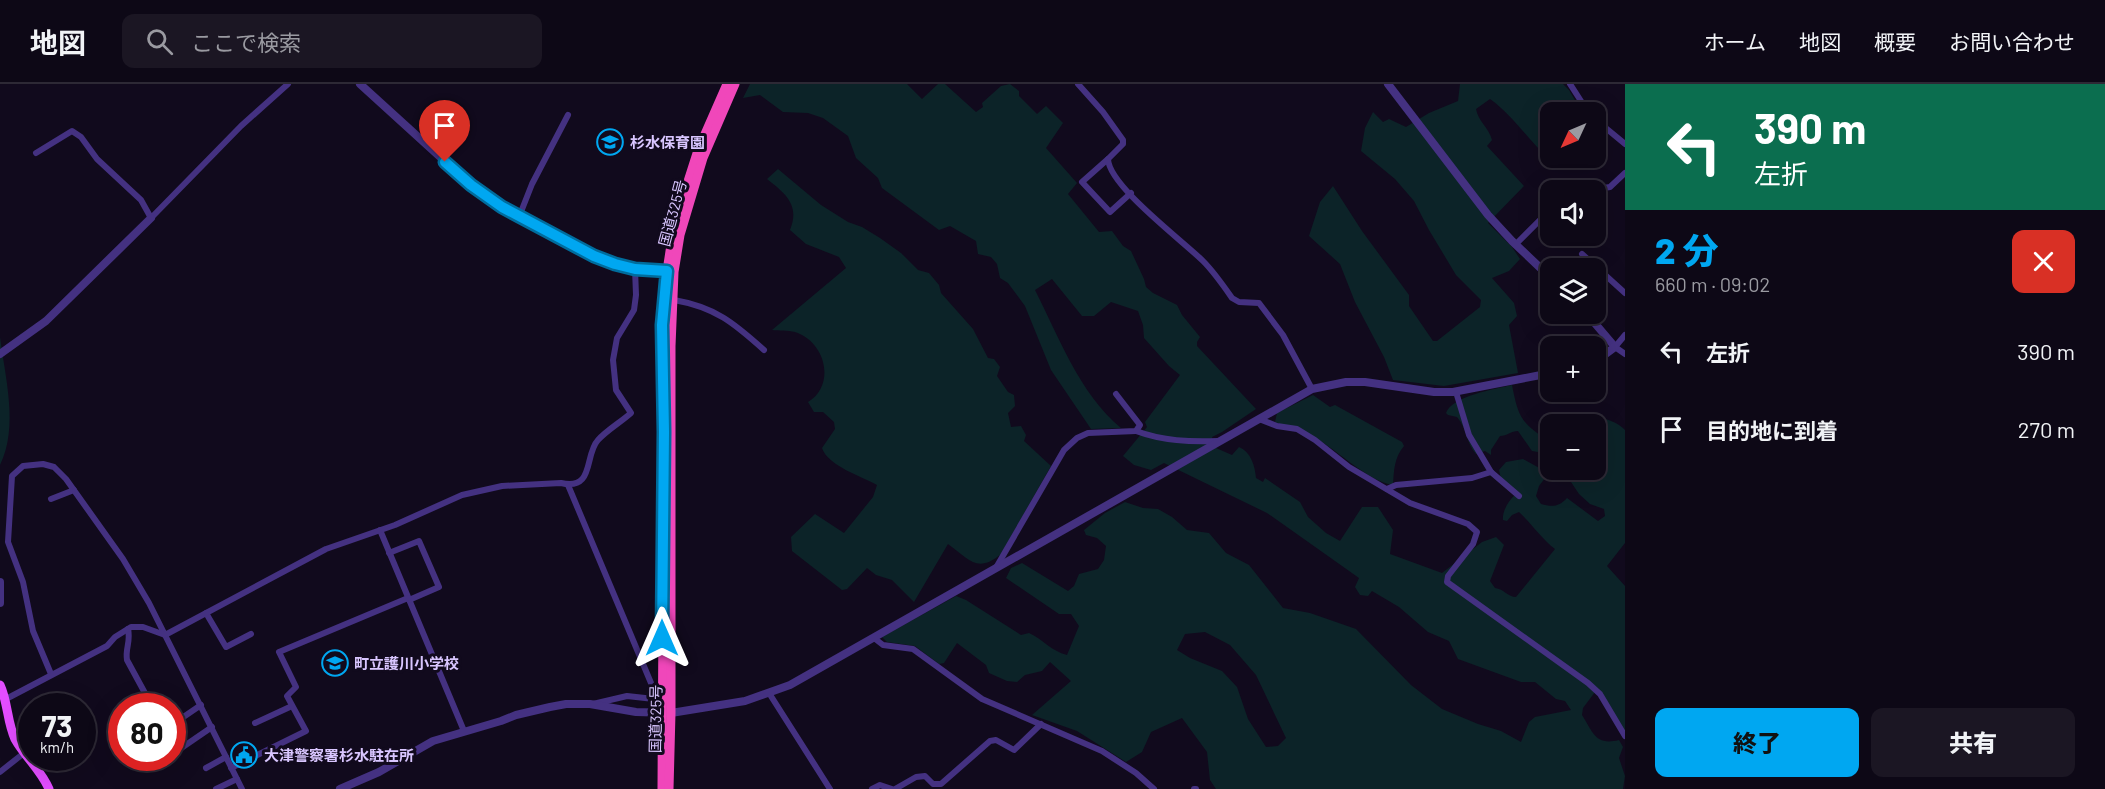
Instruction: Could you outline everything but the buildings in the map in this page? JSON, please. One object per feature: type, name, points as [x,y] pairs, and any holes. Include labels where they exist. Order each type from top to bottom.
[{"type":"highway","name":"国道325号","points":[[662,789],[664,432],[662,325],[674,225],[698,150],[727,84]]},
{"type":"highway","name":"国道325号","points":[[669,789],[671,346],[674,300],[670,271],[700,170],[714,130],[735,84]]},
{"type":"main road","points":[[3,694],[11,729],[18,742]]},
{"type":"main road","points":[[39,771],[49,789]]},
{"type":"street","points":[[0,354],[46,321],[241,126],[288,84]]},
{"type":"street","points":[[360,84],[471,185],[519,217],[594,256],[615,264],[635,269],[670,271]]},
{"type":"street","points":[[1078,84],[1103,112],[1124,144],[1082,182],[1110,212],[1131,193]]},
{"type":"street","points":[[1388,84],[1488,215],[1540,267]]},
{"type":"street","points":[[1570,84],[1582,102]]},
{"type":"street","points":[[519,217],[532,184],[568,115]]},
{"type":"street","points":[[1606,128],[1625,144]]},
{"type":"street","points":[[36,153],[72,131],[81,137],[97,159],[141,200],[151,218]]},
{"type":"street","points":[[1108,159],[1112,171],[1146,212],[1202,260],[1232,298],[1239,302],[1259,303],[1284,335],[1312,389]]},
{"type":"street","points":[[1606,187],[1625,173]]},
{"type":"street","points":[[1516,244],[1540,220]]},
{"type":"street","points":[[1582,254],[1625,293]]},
{"type":"street","points":[[3,694],[51,674],[107,645],[128,629],[143,627],[165,635],[326,549],[380,530],[462,495],[502,486],[561,483],[568,485],[584,478],[588,472],[592,448],[598,439],[631,413],[616,390],[613,360],[617,338],[634,310],[635,269]]},
{"type":"street","points":[[674,300],[695,304],[734,322],[764,350]]},
{"type":"street","points":[[1595,324],[1615,347],[1625,354]]},
{"type":"street","points":[[1606,354],[1625,335]]},
{"type":"street","points":[[340,789],[379,772],[433,741],[550,707],[590,704],[671,713],[745,701],[790,685],[1312,389],[1346,382],[1365,382],[1434,392],[1456,392],[1540,375]]},
{"type":"street","points":[[1456,392],[1469,435],[1491,472],[1519,496]]},
{"type":"street","points":[[1116,394],[1140,425],[1136,431]]},
{"type":"street","points":[[1259,419],[1278,426],[1297,429],[1349,467],[1410,503],[1475,528],[1477,532],[1473,544],[1446,579],[1447,582],[1588,682],[1600,694],[1625,736]]},
{"type":"street","points":[[997,567],[1064,450],[1077,438],[1088,433],[1136,431],[1151,437],[1173,440],[1221,441]]},
{"type":"street","points":[[51,674],[33,631],[23,582],[8,542],[12,476],[23,466],[43,464],[54,467],[74,490],[123,559],[149,603],[239,785],[216,789]]},
{"type":"street","points":[[1387,489],[1395,485],[1472,478],[1491,472]]},
{"type":"street","points":[[568,485],[651,683],[654,699],[661,711]]},
{"type":"street","points":[[51,499],[74,490]]},
{"type":"street","points":[[380,530],[464,731]]},
{"type":"street","points":[[231,768],[306,731],[287,696],[296,687],[279,652],[439,587],[419,541],[390,553]]},
{"type":"street","points":[[0,582],[0,603]]},
{"type":"street","points":[[206,613],[226,647],[250,634]]},
{"type":"street","points":[[128,629],[131,639],[126,653],[127,660],[145,693]]},
{"type":"street","points":[[874,638],[883,645],[913,649],[982,699],[1102,751],[1136,773],[1154,789]]},
{"type":"street","points":[[769,693],[830,789]]},
{"type":"street","points":[[590,704],[627,696],[654,699]]},
{"type":"street","points":[[186,715],[201,705]]},
{"type":"street","points":[[255,723],[292,705]]},
{"type":"street","points":[[872,789],[880,785],[893,789],[916,777],[925,776],[933,784],[941,784],[990,741],[996,740],[1014,750],[1041,724]]},
{"type":"street","points":[[186,745],[212,727]]},
{"type":"street","points":[[206,768],[226,757]]},
{"type":"street","points":[[0,772],[18,758]]},
{"type":"green space","points":[[750,84],[907,84],[922,99],[938,84],[945,84],[976,112],[983,107],[982,103],[1001,86],[1010,84],[1019,91],[1019,96],[1037,114],[1046,106],[1063,123],[1046,148],[1077,183],[1068,194],[1099,232],[1112,231],[1123,246],[1131,251],[1146,287],[1177,305],[1200,337],[1197,346],[1256,409],[1212,437],[1216,448],[1232,455],[1239,447],[1247,452],[1252,460],[1256,478],[1263,482],[1265,478],[1300,502],[1308,517],[1326,533],[1340,541],[1362,507],[1378,507],[1393,530],[1390,554],[1442,573],[1482,542],[1496,537],[1504,545],[1490,581],[1495,588],[1516,597],[1555,549],[1519,512],[1507,521],[1503,520],[1506,507],[1515,495],[1501,479],[1499,470],[1506,462],[1523,459],[1540,468],[1540,480],[1544,480],[1536,496],[1541,504],[1555,506],[1567,498],[1598,521],[1605,516],[1604,509],[1590,504],[1579,494],[1570,480],[1606,480],[1606,419],[1621,426],[1625,430],[1625,543],[1607,566],[1625,586],[1625,732],[1598,688],[1583,708],[1582,715],[1596,736],[1605,741],[1619,740],[1623,747],[1619,758],[1625,776],[1623,789],[1216,789],[1210,780],[1207,752],[1182,718],[1151,732],[1142,752],[1126,762],[1077,731],[1032,715],[1071,681],[1050,662],[1042,671],[1025,675],[1017,682],[1007,681],[989,673],[986,665],[957,643],[944,663],[939,664],[915,646],[887,642],[882,637],[956,596],[1021,635],[1029,633],[1056,651],[1067,655],[1079,626],[1071,614],[1059,614],[1006,578],[1011,568],[1022,563],[1068,591],[1074,586],[1079,574],[1098,569],[1104,560],[1106,546],[1097,538],[1086,535],[1084,530],[1105,513],[1125,502],[1143,508],[1158,509],[1187,530],[1209,533],[1226,553],[1249,565],[1283,608],[1310,613],[1356,629],[1411,685],[1442,709],[1501,731],[1521,742],[1529,722],[1535,717],[1571,710],[1565,701],[1556,699],[1535,682],[1521,682],[1458,659],[1449,641],[1428,632],[1399,607],[1372,591],[1368,596],[1360,595],[1355,587],[1359,578],[1267,513],[1164,463],[1151,470],[1134,465],[1123,456],[1147,427],[1145,422],[1180,375],[1144,338],[1143,325],[1138,311],[1111,302],[1094,316],[1082,316],[1052,279],[1035,290],[1071,364],[1093,398],[1121,428],[1091,429],[1051,370],[1025,306],[1008,283],[1000,278],[997,264],[991,257],[978,254],[976,241],[950,226],[939,230],[882,188],[878,178],[856,158],[848,136],[823,118],[808,113],[783,112],[760,95],[743,98]],"holes":[[[1205,632],[1230,645],[1256,675],[1286,738],[1278,746],[1266,747],[1248,719],[1237,687],[1222,671],[1177,650],[1185,634]]]},
{"type":"green space","points":[[1460,84],[1563,84],[1576,102],[1540,102],[1540,150],[1507,113],[1490,99],[1476,109],[1492,140],[1487,146],[1524,186],[1488,223],[1512,247],[1520,259],[1509,271],[1492,278],[1514,303],[1517,316],[1509,325],[1518,373],[1444,386],[1393,380],[1384,357],[1355,302],[1340,264],[1309,236],[1320,202],[1333,186],[1362,231],[1409,295],[1409,306],[1433,341],[1437,341],[1480,307],[1481,300],[1456,275],[1414,201],[1395,179],[1361,151],[1365,128],[1373,112],[1383,122],[1389,119],[1406,127],[1429,113],[1458,101]]},
{"type":"green space","points":[[778,169],[821,205],[880,238],[901,253],[918,270],[929,273],[939,285],[941,293],[973,329],[988,358],[994,359],[1000,367],[997,376],[1008,392],[1014,395],[1015,406],[1008,413],[1011,427],[1021,426],[1026,435],[1024,441],[1051,466],[1001,554],[993,560],[979,564],[948,544],[914,602],[892,580],[876,575],[867,568],[847,589],[842,590],[792,551],[791,537],[815,514],[844,533],[873,497],[877,485],[838,465],[825,454],[822,448],[835,429],[834,422],[823,412],[814,412],[808,402],[817,395],[824,375],[824,364],[814,345],[806,337],[795,332],[772,330],[846,268],[839,257],[806,244],[790,230],[793,221],[792,207],[785,195],[767,179]]},
{"type":"green space","points":[[0,337],[10,418],[6,450],[0,465]]},
{"type":"green space","points":[[1512,385],[1523,420],[1540,435],[1540,453],[1532,451],[1518,431],[1500,436],[1491,450],[1491,455],[1485,451],[1476,454],[1461,422],[1457,417],[1446,413],[1456,402],[1485,391]]},
{"type":"green space","points":[[1313,395],[1330,407],[1335,405],[1402,442],[1404,446],[1396,460],[1393,485],[1373,478],[1306,433],[1275,422],[1277,413]]},
{"type":"place","name":"杉水保育園","points":[[610,142]]},
{"type":"place","name":"町立護川小学校","points":[[335,663]]},
{"type":"place","name":"大津警察署杉水駐在所","points":[[244,755]]},
{"type":"route","points":[[445,162],[486,197],[594,256],[635,269],[667,271],[662,325],[664,432],[662,638]]}]
